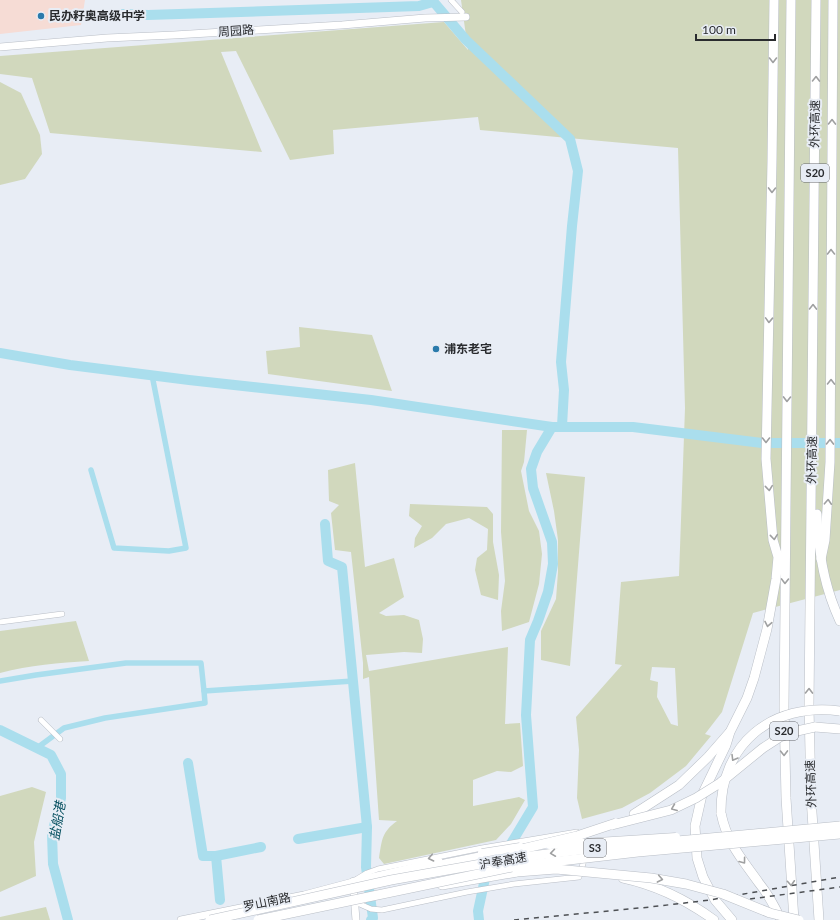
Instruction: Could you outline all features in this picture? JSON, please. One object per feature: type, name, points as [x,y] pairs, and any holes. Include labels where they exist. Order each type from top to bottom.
[{"type":"highway","points":[[774,0],[766,459],[773,540],[778,557]]},
{"type":"highway","name":"外环高速","points":[[791,0],[784,752],[788,844],[794,920]]},
{"type":"highway","name":"外环高速","points":[[816,0],[810,752],[813,835],[819,920]]},
{"type":"highway","points":[[820,559],[825,540],[830,462],[833,0]]},
{"type":"highway","points":[[811,501],[817,513],[820,559],[828,589],[840,621]]},
{"type":"highway","points":[[732,920],[715,900],[703,877],[696,847],[695,826],[698,809],[705,787],[747,698],[761,656],[772,603],[778,557],[786,542]]},
{"type":"highway","points":[[781,920],[768,896],[733,846],[723,824],[721,813],[722,791],[727,772],[735,755],[747,739],[771,722],[793,714],[817,710],[840,711]]},
{"type":"highway","points":[[391,880],[445,864],[577,836],[612,825],[671,810],[720,784],[763,748],[780,737],[798,731],[815,728],[840,729]]},
{"type":"highway","points":[[612,825],[645,808],[679,785],[708,757],[730,732]]},
{"type":"highway","points":[[801,834],[840,826]]},
{"type":"highway","points":[[801,834],[840,834]]},
{"type":"highway","name":"沪奉高速","points":[[206,918],[391,880],[515,858],[579,850],[801,834]]},
{"type":"highway","name":"沪奉高速","points":[[258,920],[517,866],[801,834]]},
{"type":"highway","points":[[393,891],[454,884],[517,872],[556,869],[652,878],[686,884],[723,894],[770,913],[799,920]]},
{"type":"highway","points":[[593,872],[629,879],[649,886],[682,900],[714,920]]},
{"type":"main road","points":[[353,882],[482,850],[706,835],[840,822]]},
{"type":"main road","points":[[355,901],[364,896],[467,874],[638,855],[840,837]]},
{"type":"street","points":[[451,0],[464,14]]},
{"type":"street","name":"周园路","points":[[0,47],[107,38],[342,25],[464,14]]},
{"type":"street","points":[[0,622],[62,614]]},
{"type":"street","points":[[41,720],[60,739]]},
{"type":"street","points":[[355,901],[370,909],[382,910],[467,892],[514,884],[579,876],[585,854],[580,831],[482,850]]},
{"type":"street","points":[[353,882],[356,920]]},
{"type":"street","name":"罗山南路","points":[[181,920],[206,918],[241,908],[304,895],[353,882]]},
{"type":"street","name":"罗山南路","points":[[276,920],[355,901]]},
{"type":"shaded area","name":"民办籽奥高级中学","points":[[0,0],[85,0],[81,25],[0,34]]},
{"type":"green space","points":[[461,0],[840,0],[840,590],[753,613],[722,712],[705,734],[711,736],[686,766],[650,793],[622,808],[582,819],[577,798],[579,750],[576,717],[622,665],[615,664],[621,582],[679,576],[685,408],[678,148],[480,130],[478,117],[333,130],[334,154],[290,160],[236,51],[221,52],[262,152],[50,133],[32,78],[0,74],[0,56],[444,22],[468,50]],"holes":[[[652,667],[675,668],[678,726],[671,724],[657,697],[658,682],[650,680]]]},
{"type":"green space","points":[[0,82],[21,93],[40,135],[42,154],[25,179],[0,185]]},
{"type":"green space","points":[[299,327],[372,335],[392,391],[268,374],[266,351],[300,347]]},
{"type":"green space","points":[[502,430],[527,430],[524,462],[521,471],[529,511],[539,531],[542,554],[539,584],[529,622],[502,631],[501,611],[505,581],[501,532]]},
{"type":"green space","points":[[355,463],[365,567],[394,558],[404,597],[379,613],[386,616],[404,615],[419,620],[423,639],[422,653],[404,652],[366,655],[369,671],[508,647],[505,724],[520,723],[523,766],[511,772],[497,771],[473,780],[473,806],[519,797],[525,800],[511,824],[496,840],[384,864],[379,858],[384,836],[388,829],[397,821],[379,820],[369,677],[363,679],[363,663],[351,552],[335,550],[331,513],[339,505],[329,501],[328,470]]},
{"type":"green space","points":[[546,473],[585,477],[570,666],[541,660],[541,631],[556,599],[558,572],[558,540]]},
{"type":"green space","points":[[410,504],[487,507],[493,514],[493,542],[499,575],[498,600],[481,595],[475,570],[477,558],[487,550],[488,529],[469,518],[446,524],[432,538],[414,548],[415,538],[422,526],[409,516]]},
{"type":"green space","points":[[76,621],[89,661],[33,666],[0,673],[0,631]]},
{"type":"green space","points":[[32,787],[46,792],[34,842],[36,876],[0,892],[0,796]]},
{"type":"green space","points":[[46,907],[50,920],[0,920],[0,917]]},
{"type":"waterway","points":[[432,0],[466,40],[570,139],[578,171],[561,362],[564,390],[562,426]]},
{"type":"waterway","points":[[123,14],[148,15],[419,6],[433,2]]},
{"type":"waterway","points":[[0,353],[70,365],[371,400],[552,427],[633,427],[762,443],[840,443]]},
{"type":"waterway","points":[[91,470],[114,548],[169,551],[186,548],[152,375]]},
{"type":"waterway","points":[[479,920],[478,911],[486,874],[509,847],[533,807],[526,715],[530,640],[548,592],[553,564],[552,542],[533,488],[531,469],[537,452],[552,427]]},
{"type":"waterway","points":[[325,524],[328,561],[342,567],[367,827],[366,867],[373,918],[371,920]]},
{"type":"waterway","points":[[0,681],[126,663],[201,663],[204,691],[353,681]]},
{"type":"waterway","points":[[37,748],[64,728],[105,718],[205,703],[204,691]]},
{"type":"waterway","name":"盐船港","points":[[0,730],[51,755],[61,774],[61,798],[52,834],[53,864],[68,920]]},
{"type":"waterway","points":[[188,763],[203,856],[216,856],[220,900]]},
{"type":"waterway","points":[[298,839],[367,827]]},
{"type":"waterway","points":[[216,856],[261,847]]},
{"type":"railway","points":[[514,920],[710,900],[840,877]]},
{"type":"railway","points":[[750,899],[840,887]]},
{"type":"place","name":"民办籽奥高级中学","points":[[41,16]]},
{"type":"place","name":"浦东老宅","points":[[436,349]]}]
